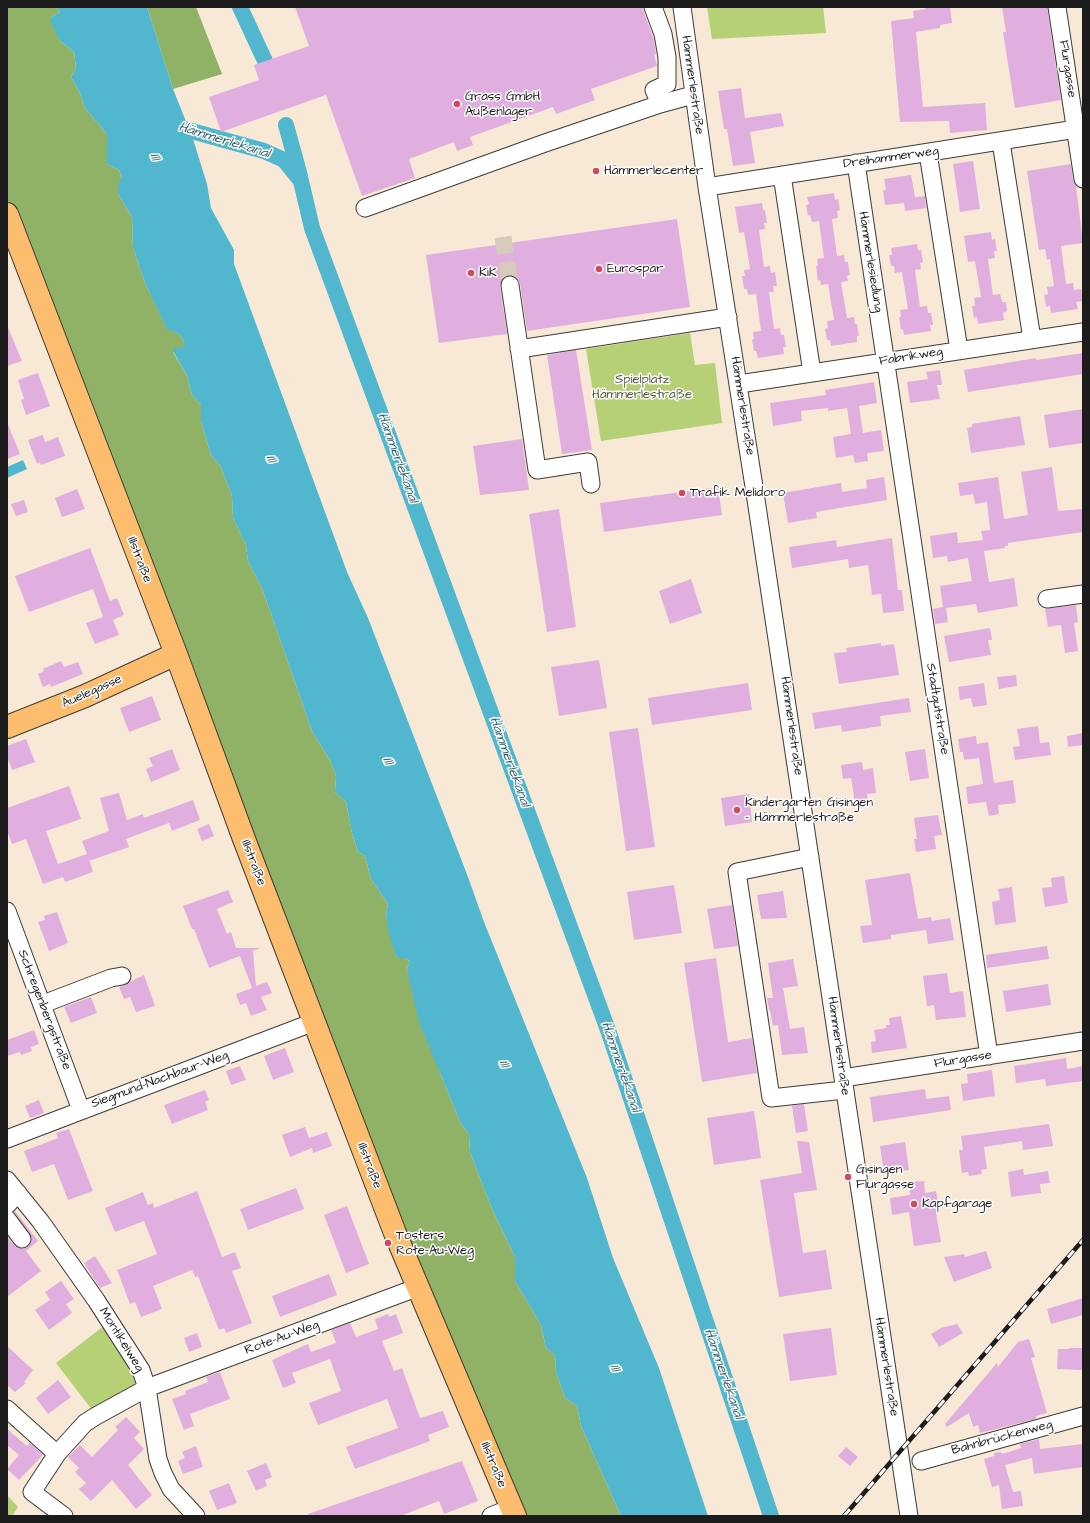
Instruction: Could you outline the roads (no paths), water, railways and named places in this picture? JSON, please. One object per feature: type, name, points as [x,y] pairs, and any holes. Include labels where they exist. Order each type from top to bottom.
[{"type":"main road","name":"Illstraße","points":[[7,214],[176,654],[314,1022],[416,1288],[513,1512]]},
{"type":"main road","name":"Äuelegasse","points":[[7,727],[85,696],[176,654]]},
{"type":"street","points":[[653,7],[663,34],[667,57],[667,84],[654,90],[660,104]]},
{"type":"street","name":"Hämmerlestraße","points":[[682,7],[693,95],[728,317],[909,1516]]},
{"type":"street","name":"Flurgasse","points":[[1057,7],[1083,179]]},
{"type":"street","points":[[365,208],[482,165],[660,104],[693,95]]},
{"type":"street","name":"Dreihammerweg","points":[[707,187],[1076,129]]},
{"type":"street","points":[[1001,142],[1032,339]]},
{"type":"street","points":[[928,153],[959,350]]},
{"type":"street","name":"Hämmerlesiedlung","points":[[856,163],[885,362]]},
{"type":"street","points":[[782,175],[812,373]]},
{"type":"street","points":[[510,285],[537,470],[588,462],[591,484]]},
{"type":"street","points":[[519,350],[728,317]]},
{"type":"street","name":"Fabrikweg","points":[[738,384],[1083,332]]},
{"type":"street","name":"Stadtgutstraße","points":[[885,362],[989,1056]]},
{"type":"street","points":[[1047,600],[1083,594]]},
{"type":"street","name":"Flurgasse","points":[[810,857],[737,872],[771,1098],[989,1056],[1083,1041]]},
{"type":"street","name":"Schregenbergstraße","points":[[7,911],[81,1110]]},
{"type":"street","points":[[42,1004],[111,978],[122,976]]},
{"type":"street","name":"Siegmund-Nachbaur-Weg","points":[[7,1139],[314,1022]]},
{"type":"street","name":"Montikelweg","points":[[7,1180],[12,1199],[41,1222],[96,1300],[142,1370],[147,1388],[158,1459],[163,1473],[171,1489],[196,1516]]},
{"type":"street","points":[[7,1219],[22,1239]]},
{"type":"street","name":"Rote-Au-Weg","points":[[64,1516],[32,1492],[57,1454],[85,1423],[147,1388],[416,1288]]},
{"type":"street","points":[[7,1409],[57,1454]]},
{"type":"street","name":"Bahnbrückenweg","points":[[921,1461],[1083,1416]]},
{"type":"street","name":"Illstraße","points":[[491,1516],[513,1512]]},
{"type":"water","name":"Ill","points":[[56,7],[147,7],[173,89],[193,139],[207,184],[211,208],[234,250],[234,264],[347,572],[368,618],[484,922],[587,1178],[613,1258],[659,1368],[708,1516],[621,1516],[581,1426],[577,1406],[565,1398],[556,1372],[555,1355],[546,1348],[541,1325],[515,1281],[515,1257],[492,1209],[470,1152],[469,1134],[461,1124],[419,1022],[407,969],[410,961],[404,958],[397,958],[389,935],[386,915],[388,904],[371,879],[365,856],[358,852],[352,833],[346,802],[335,792],[336,776],[331,762],[312,731],[262,588],[248,561],[246,545],[233,518],[232,496],[220,465],[211,455],[201,421],[201,405],[192,395],[187,376],[173,351],[175,348],[184,347],[184,341],[179,334],[167,329],[145,283],[133,248],[132,217],[118,194],[118,185],[122,177],[119,170],[107,164],[107,134],[85,108],[80,93],[71,77],[76,69],[74,52],[60,41],[50,20],[60,12]]},
{"type":"water","points":[[23,460],[27,469],[7,478],[7,467]]},
{"type":"waterway","points":[[240,7],[265,61]]},
{"type":"waterway","name":"Hämmerlekanal","points":[[170,125],[264,151],[284,160],[301,181],[312,228],[608,1030],[771,1516]]},
{"type":"waterway","points":[[286,125],[300,176]]},
{"type":"tunnel","points":[[503,237],[510,285]]},
{"type":"railway","points":[[844,1516],[1083,1240]]},
{"type":"place","name":"Grass GmbH Außenlager","points":[[457,104]]},
{"type":"place","name":"Hämmerlecenter","points":[[596,171]]},
{"type":"place","name":"Eurospar","points":[[599,269]]},
{"type":"place","name":"KiK","points":[[471,273]]},
{"type":"place","name":"Trafik Melidoro","points":[[682,493]]},
{"type":"place","name":"Kindergarten Gisingen - Hämmerlestraße","points":[[737,810]]},
{"type":"place","name":"Gisingen Flurgasse","points":[[848,1177]]},
{"type":"place","name":"Kapfgarage","points":[[914,1204]]},
{"type":"place","name":"Tosters Rote-Au-Weg","points":[[388,1243]]},
{"type":"park label","name":"Spielplatz Hämmerlestraße","points":[[642,388]]}]
